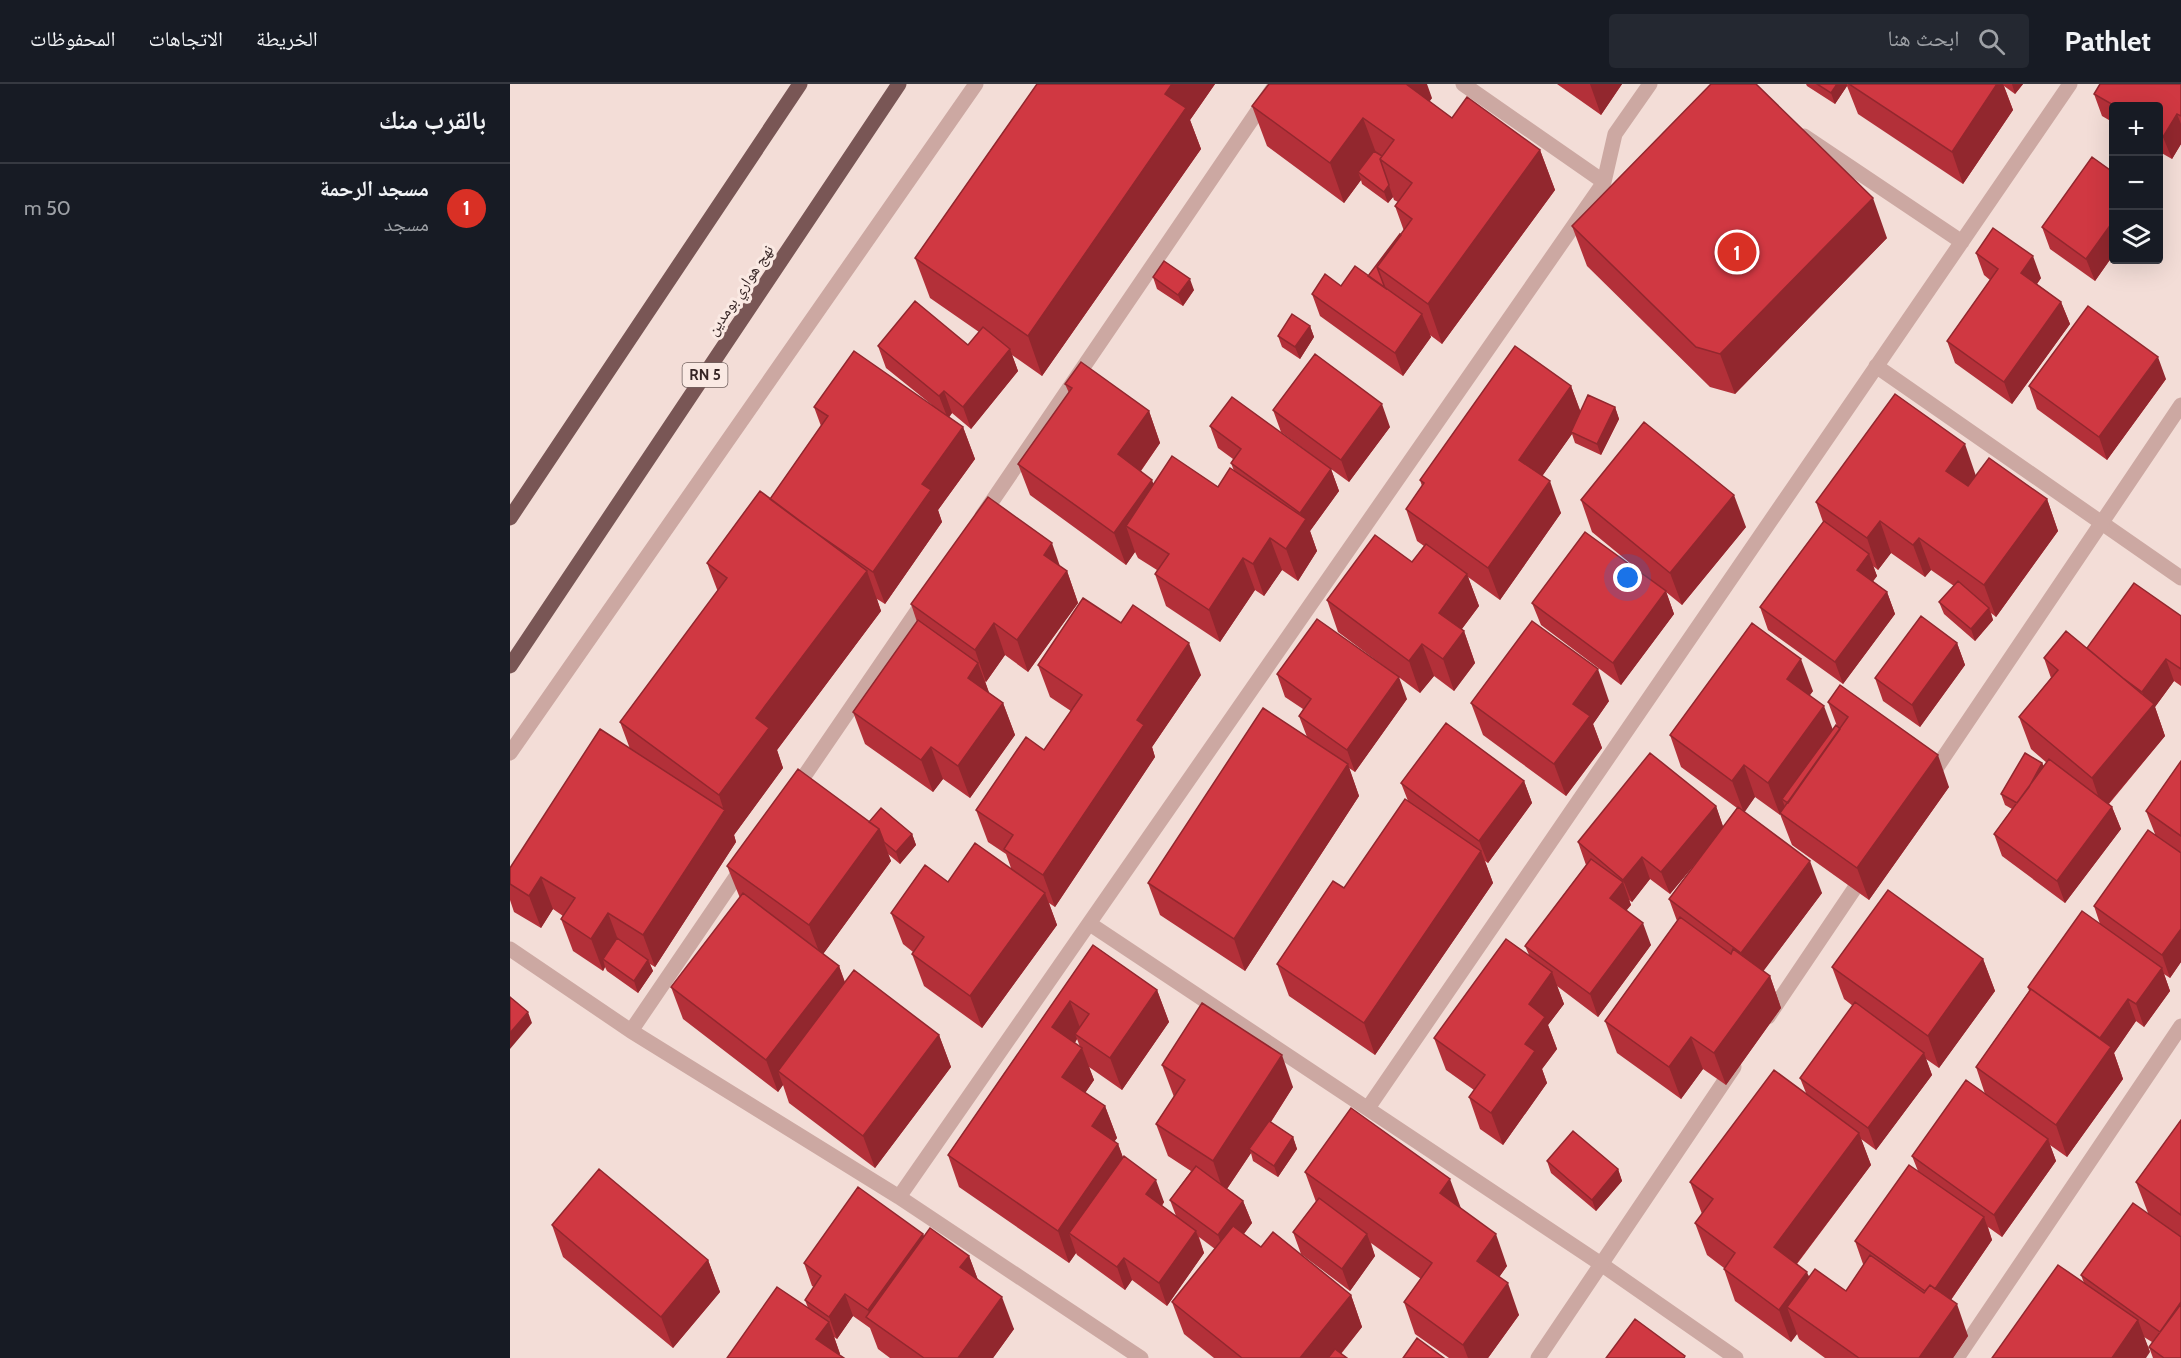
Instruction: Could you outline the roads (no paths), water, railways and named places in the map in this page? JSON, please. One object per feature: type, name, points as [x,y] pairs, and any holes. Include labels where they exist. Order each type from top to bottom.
[{"type":"main road","points":[[510,518],[800,84]]},
{"type":"main road","name":"نهج هواري بومدين","points":[[510,666],[899,84]]},
{"type":"street","points":[[510,753],[976,84]]},
{"type":"street","points":[[974,528],[1276,84]]},
{"type":"street","points":[[1463,84],[1604,182]]},
{"type":"street","points":[[899,1197],[1604,182],[1615,134],[1650,84]]},
{"type":"street","points":[[1368,1108],[2070,84]]},
{"type":"street","points":[[1795,130],[1962,242]]},
{"type":"street","points":[[1876,366],[2181,578]]},
{"type":"street","points":[[1921,790],[2181,405]]},
{"type":"street","points":[[785,804],[933,587]]},
{"type":"street","points":[[631,1031],[752,854]]},
{"type":"street","points":[[1761,1027],[1874,859]]},
{"type":"street","points":[[1090,924],[1601,1264],[1736,1358]]},
{"type":"street","points":[[510,949],[631,1031],[899,1197],[1141,1358]]},
{"type":"street","points":[[1957,1358],[2181,1026]]},
{"type":"street","points":[[1538,1358],[1741,1057]]},
{"type":"place","name":"مسجد الرحمة","points":[[1737,252]]}]
